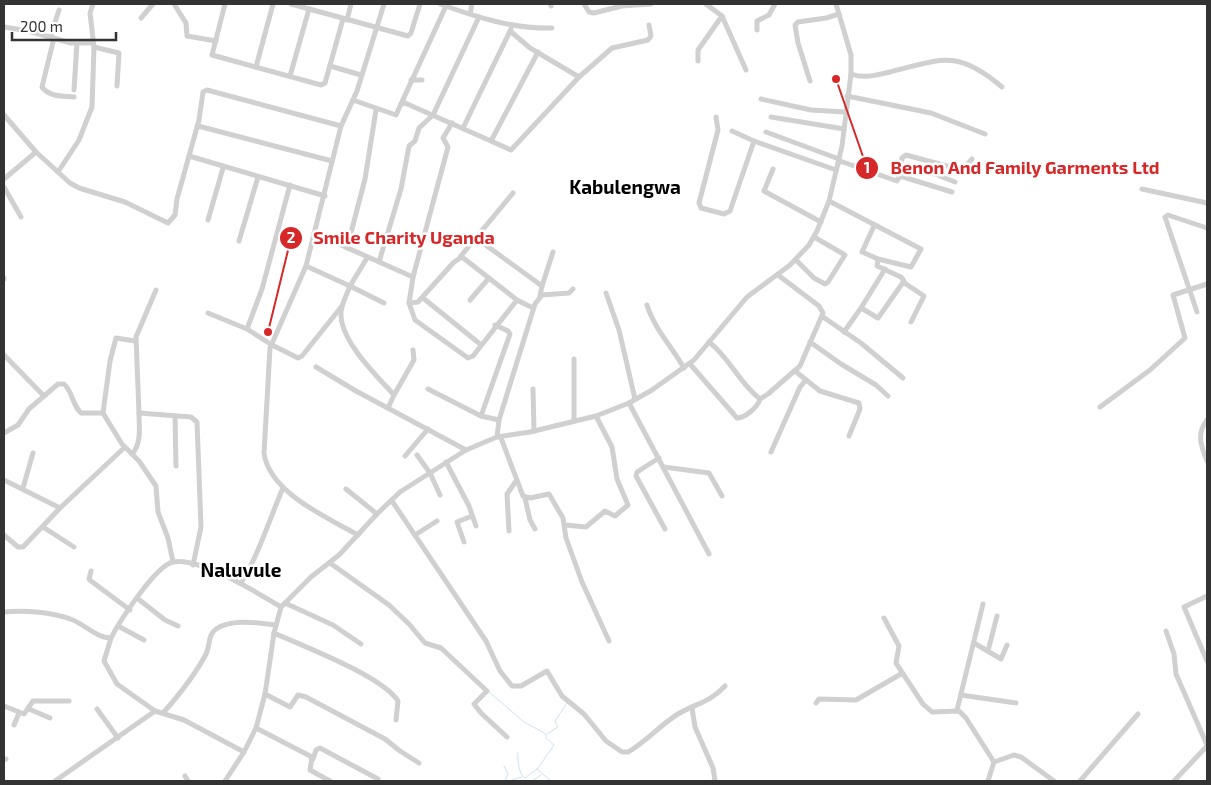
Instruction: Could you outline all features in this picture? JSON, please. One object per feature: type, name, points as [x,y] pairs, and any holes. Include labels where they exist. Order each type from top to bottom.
[{"type":"street","points":[[58,172],[76,147],[90,117],[94,98],[90,13],[93,4]]},
{"type":"street","points":[[141,18],[153,4]]},
{"type":"street","points":[[174,4],[186,23],[187,36],[216,41]]},
{"type":"street","points":[[225,4],[212,55],[323,85],[352,4]]},
{"type":"street","points":[[256,67],[273,4]]},
{"type":"street","points":[[293,4],[408,36],[420,4]]},
{"type":"street","points":[[290,76],[311,10],[316,4]]},
{"type":"street","points":[[358,535],[320,513],[283,488],[268,470],[264,453],[270,385],[270,351],[306,266],[341,126],[353,100],[384,4]]},
{"type":"street","points":[[440,4],[511,28],[552,28]]},
{"type":"street","points":[[470,14],[472,4]]},
{"type":"street","points":[[584,4],[589,12],[594,13],[622,6],[651,4]]},
{"type":"street","points":[[706,4],[722,16],[746,70]]},
{"type":"street","points":[[713,9],[718,4]]},
{"type":"street","points":[[757,30],[757,21],[769,15],[775,4]]},
{"type":"street","points":[[225,781],[244,752],[256,728],[265,694],[274,632],[283,605],[311,577],[330,564],[377,514],[409,485],[466,450],[499,438],[596,416],[635,400],[690,364],[747,298],[796,260],[814,237],[829,201],[844,129],[851,74],[851,55],[836,4]]},
{"type":"street","points":[[353,100],[376,110],[396,115],[446,6]]},
{"type":"street","points":[[59,10],[42,87],[46,92],[55,96],[74,97]]},
{"type":"street","points":[[810,81],[798,43],[795,25],[798,22],[839,14]]},
{"type":"street","points":[[698,61],[698,50],[722,16]]},
{"type":"street","points":[[379,262],[401,189],[409,146],[415,141],[420,128],[433,115],[479,17]]},
{"type":"street","points":[[401,104],[433,115],[511,150],[580,77],[612,48],[648,40],[651,36],[649,25]]},
{"type":"street","points":[[4,27],[93,45],[119,53],[117,86]]},
{"type":"street","points":[[511,28],[530,48],[576,77],[580,77]]},
{"type":"street","points":[[463,128],[511,28]]},
{"type":"street","points":[[74,90],[77,42]]},
{"type":"street","points":[[491,141],[538,52]]},
{"type":"street","points":[[851,74],[875,76],[943,59],[983,71],[1002,87]]},
{"type":"street","points":[[330,66],[361,76]]},
{"type":"street","points":[[411,80],[422,80]]},
{"type":"street","points":[[4,115],[36,152],[79,188],[125,202],[168,223],[175,215],[198,126],[203,92],[206,90],[341,126]]},
{"type":"street","points":[[847,96],[931,113],[985,134]]},
{"type":"street","points":[[761,99],[811,110],[846,112]]},
{"type":"street","points":[[347,248],[365,180],[376,110]]},
{"type":"street","points":[[716,117],[718,130],[699,203],[701,208],[724,214],[730,211],[754,141]]},
{"type":"street","points":[[771,117],[844,129]]},
{"type":"street","points":[[452,123],[443,138],[448,147],[413,277],[409,303],[415,320],[467,358],[471,358],[516,300]]},
{"type":"street","points":[[198,126],[332,161]]},
{"type":"street","points":[[732,131],[754,141],[836,170]]},
{"type":"street","points":[[766,132],[838,162],[840,161],[882,175],[895,182],[902,158],[906,155],[958,169],[966,166],[972,159]]},
{"type":"street","points":[[4,180],[36,152]]},
{"type":"street","points":[[189,156],[224,168],[325,196]]},
{"type":"street","points":[[900,166],[935,174],[955,182]]},
{"type":"street","points":[[208,220],[224,168]]},
{"type":"street","points":[[773,169],[764,191],[821,222]]},
{"type":"street","points":[[898,176],[952,192]]},
{"type":"street","points":[[240,241],[258,177]]},
{"type":"street","points":[[247,329],[262,289],[290,185]]},
{"type":"street","points":[[4,187],[21,217]]},
{"type":"street","points":[[1142,189],[1207,203]]},
{"type":"street","points":[[409,303],[415,304],[423,298],[460,257],[513,192]]},
{"type":"street","points":[[829,201],[921,249],[911,267],[878,259],[862,252],[874,226]]},
{"type":"street","points":[[1197,312],[1165,216],[1168,214],[1207,228]]},
{"type":"street","points":[[314,233],[413,277]]},
{"type":"street","points":[[796,260],[814,278],[825,284],[828,282],[845,256],[832,246],[814,237]]},
{"type":"street","points":[[476,238],[542,286]]},
{"type":"street","points":[[535,529],[530,520],[525,498],[499,438],[498,420],[533,308],[540,296],[553,252]]},
{"type":"street","points":[[460,257],[466,259],[516,300],[533,308]]},
{"type":"street","points":[[367,258],[350,286],[341,314],[353,347],[370,370],[394,395]]},
{"type":"street","points":[[878,259],[877,266],[901,277],[903,282],[924,296],[911,322]]},
{"type":"street","points":[[306,266],[384,303]]},
{"type":"street","points":[[844,332],[885,269]]},
{"type":"street","points":[[778,275],[819,306],[823,317],[861,343],[903,378]]},
{"type":"street","points":[[470,300],[489,278]]},
{"type":"street","points":[[861,308],[878,318],[903,282]]},
{"type":"street","points":[[1100,406],[1150,370],[1185,338],[1173,297],[1178,292],[1207,284]]},
{"type":"street","points":[[540,296],[569,293],[573,288]]},
{"type":"street","points":[[132,454],[138,448],[139,441],[136,341],[156,290]]},
{"type":"street","points":[[606,293],[619,330],[635,400]]},
{"type":"street","points":[[423,298],[480,344]]},
{"type":"street","points":[[647,305],[655,324],[669,342],[684,368]]},
{"type":"street","points":[[208,313],[247,329],[295,357],[301,357],[342,306]]},
{"type":"street","points":[[690,364],[737,418],[744,416],[759,403],[760,399],[795,371],[803,360],[823,317]]},
{"type":"street","points":[[481,416],[510,334],[507,330],[495,325]]},
{"type":"street","points":[[136,341],[116,337],[110,361],[103,413],[125,448],[132,454],[156,486],[158,512],[168,538],[173,562]]},
{"type":"street","points":[[709,342],[723,354],[743,384],[760,399]]},
{"type":"street","points":[[810,342],[840,364],[876,385],[888,396]]},
{"type":"street","points":[[388,408],[414,360],[413,350]]},
{"type":"street","points":[[4,355],[44,396]]},
{"type":"street","points":[[574,359],[574,420]]},
{"type":"street","points":[[316,367],[466,450]]},
{"type":"street","points":[[795,371],[805,381],[820,391],[859,403],[860,409],[849,436]]},
{"type":"street","points":[[771,452],[800,387],[805,381]]},
{"type":"street","points":[[4,433],[18,425],[29,409],[56,385],[64,384],[69,389],[78,412],[83,414],[103,413]]},
{"type":"street","points":[[428,389],[481,416],[498,420]]},
{"type":"street","points":[[533,389],[534,431]]},
{"type":"street","points":[[629,403],[709,554]]},
{"type":"street","points":[[139,413],[194,418],[198,424],[201,527],[197,554],[193,565]]},
{"type":"street","points":[[565,525],[586,528],[605,511],[615,516],[628,504],[617,479],[612,447],[596,416]]},
{"type":"street","points":[[175,417],[176,466]]},
{"type":"street","points":[[1207,420],[1202,427],[1200,437],[1207,461]]},
{"type":"street","points":[[405,456],[428,429]]},
{"type":"street","points":[[4,535],[20,548],[125,448]]},
{"type":"street","points":[[23,488],[33,453]]},
{"type":"street","points":[[417,455],[430,473],[440,495]]},
{"type":"street","points":[[659,458],[637,472],[636,476],[665,529]]},
{"type":"street","points":[[446,462],[476,526]]},
{"type":"street","points":[[664,467],[711,474],[722,496]]},
{"type":"street","points":[[4,480],[60,508]]},
{"type":"street","points":[[509,531],[507,494],[516,481]]},
{"type":"street","points":[[242,583],[253,562],[283,488]]},
{"type":"street","points":[[346,489],[377,514]]},
{"type":"street","points":[[525,498],[550,495],[565,525],[566,538],[582,582],[609,641]]},
{"type":"street","points":[[392,501],[486,641],[500,671],[512,686],[522,686],[547,671],[562,696],[584,714],[612,746],[622,752],[634,749],[680,713],[710,700],[724,686]]},
{"type":"street","points":[[464,542],[457,522],[472,516]]},
{"type":"street","points":[[416,535],[437,521]]},
{"type":"street","points":[[43,527],[74,547]]},
{"type":"street","points":[[244,752],[184,720],[155,711],[122,689],[104,661],[111,638],[118,626],[137,598],[164,566],[173,562],[193,565],[242,583],[283,605],[333,625],[361,644]]},
{"type":"street","points":[[330,564],[389,605],[410,624],[426,643],[440,648],[486,690],[487,693],[474,704],[507,737]]},
{"type":"street","points":[[91,571],[89,579],[91,582],[130,610]]},
{"type":"street","points":[[1207,596],[1184,607],[1207,661]]},
{"type":"street","points":[[137,598],[165,620],[178,626]]},
{"type":"street","points":[[957,710],[983,604]]},
{"type":"street","points":[[4,612],[23,611],[58,616],[74,621],[104,637],[111,638]]},
{"type":"street","points":[[988,651],[997,616]]},
{"type":"street","points":[[884,618],[899,646],[895,661],[902,674],[930,711],[957,710],[966,718],[994,762],[988,781]]},
{"type":"street","points":[[163,713],[177,697],[204,657],[210,645],[211,634],[217,629],[240,623],[276,625]]},
{"type":"street","points":[[118,626],[144,640]]},
{"type":"street","points":[[1166,631],[1174,654],[1176,674],[1207,745],[1175,781]]},
{"type":"street","points":[[274,632],[361,673],[390,692],[398,701],[396,720]]},
{"type":"street","points":[[974,643],[1001,659],[1007,645]]},
{"type":"street","points":[[816,703],[819,699],[828,698],[856,700],[902,674]]},
{"type":"street","points":[[265,694],[290,707],[298,695],[306,697],[385,739],[400,752],[419,763]]},
{"type":"street","points":[[961,695],[1016,702]]},
{"type":"street","points":[[4,706],[26,714],[30,703],[35,700],[69,701]]},
{"type":"street","points":[[692,708],[695,727],[713,768],[715,781]]},
{"type":"street","points":[[29,709],[50,718]]},
{"type":"street","points":[[97,709],[118,738]]},
{"type":"street","points":[[56,781],[155,711]]},
{"type":"street","points":[[14,725],[19,713]]},
{"type":"street","points":[[1080,781],[1138,714]]},
{"type":"street","points":[[256,728],[309,755],[312,759]]},
{"type":"street","points":[[330,781],[310,770],[316,750],[320,748],[378,779]]},
{"type":"street","points":[[994,762],[1014,755],[1021,757],[1054,781]]},
{"type":"street","points":[[185,776],[188,781]]},
{"type":"waterway","points":[[488,691],[524,722],[546,734],[546,738],[554,745],[538,768],[525,778],[518,763],[518,753]]},
{"type":"waterway","points":[[547,734],[558,727],[555,721],[567,703]]},
{"type":"waterway","points":[[504,766],[508,774],[505,781]]},
{"type":"waterway","points":[[537,769],[551,781]]},
{"type":"waterway","points":[[532,781],[541,775]]},
{"type":"waterway","points":[[509,781],[522,777]]},
{"type":"place","name":"Benon And Family Garments Ltd","points":[[836,79]]},
{"type":"place","name":"Smile Charity Uganda","points":[[268,332]]},
{"type":"district","name":"Kabulengwa","points":[[625,187]]},
{"type":"district","name":"Naluvule","points":[[241,570]]}]
